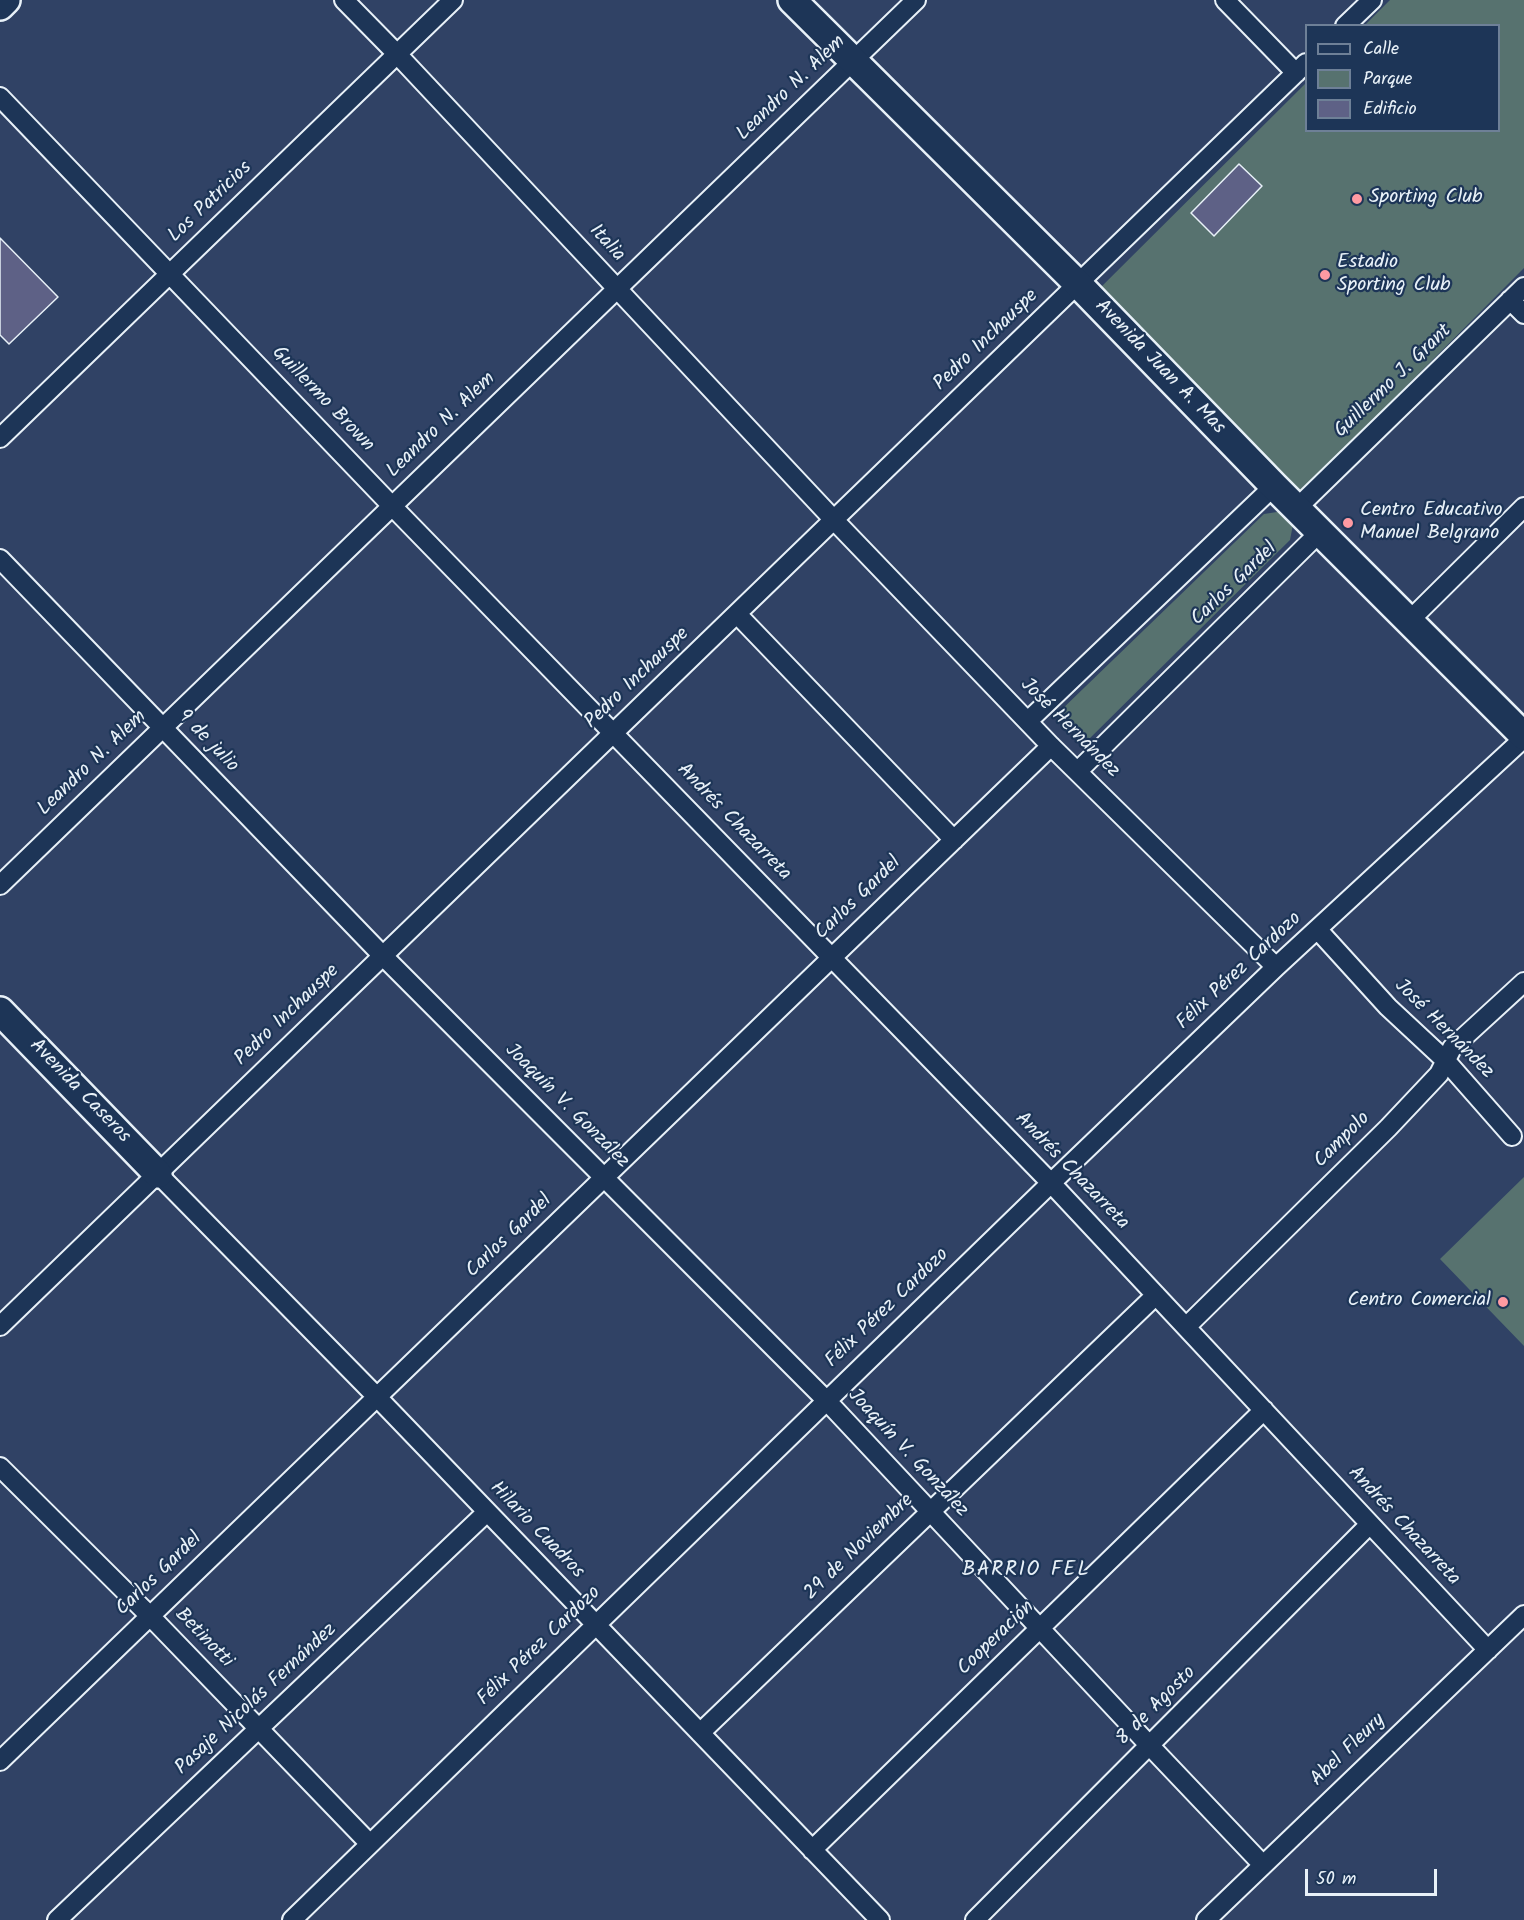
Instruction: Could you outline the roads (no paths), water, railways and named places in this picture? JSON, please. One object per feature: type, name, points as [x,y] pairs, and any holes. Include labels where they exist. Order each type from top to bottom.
[{"type":"main road","points":[[0,6],[6,0]]},
{"type":"main road","name":"Avenida Juan A. Mas","points":[[792,0],[1078,284],[1296,509],[1524,737]]},
{"type":"main road","name":"Avenida Caseros","points":[[0,1011],[158,1174]]},
{"type":"street","name":"Italia","points":[[344,0],[834,520]]},
{"type":"street","name":"Los Patricios","points":[[0,438],[453,0]]},
{"type":"street","name":"Leandro N. Alem","points":[[0,885],[916,0]]},
{"type":"street","points":[[1225,0],[1301,68]]},
{"type":"street","points":[[1347,24],[1372,0]]},
{"type":"street","name":"Pedro Inchauspe","points":[[0,1326],[1301,68]]},
{"type":"street","name":"Guillermo Brown","points":[[0,98],[392,506],[614,733]]},
{"type":"street","name":"Guillermo J. Grant","points":[[1296,509],[1524,287]]},
{"type":"street","points":[[1510,300],[1524,314]]},
{"type":"street","points":[[1028,721],[1274,486]]},
{"type":"street","points":[[1409,621],[1524,507]]},
{"type":"street","name":"José Hernández","points":[[834,520],[1051,746],[1276,967]]},
{"type":"street","name":"Carlos Gardel","points":[[1078,771],[1320,532]]},
{"type":"street","name":"9 de julio","points":[[0,559],[383,956]]},
{"type":"street","points":[[737,614],[954,840]]},
{"type":"street","name":"Andrés Chazarreta","points":[[614,733],[1051,1183],[1488,1650]]},
{"type":"street","name":"Félix Pérez Cardozo","points":[[292,1920],[1051,1183],[1276,967],[1524,737]]},
{"type":"street","name":"Carlos Gardel","points":[[0,1761],[1051,746]]},
{"type":"street","name":"José Hernández","points":[[1318,930],[1388,1007],[1446,1061],[1512,1136]]},
{"type":"street","name":"Joaquín V. González","points":[[383,956],[826,1400],[1263,1864]]},
{"type":"street","name":"Campolo","points":[[1186,1328],[1388,1128],[1439,1074],[1452,1048],[1524,982]]},
{"type":"street","name":"Hilario Cuadros","points":[[158,1174],[880,1920]]},
{"type":"street","name":"29 de Noviembre","points":[[700,1733],[1156,1295]]},
{"type":"street","name":"Cooperación","points":[[812,1850],[1264,1410]]},
{"type":"street","name":"Betinotti","points":[[0,1467],[150,1616],[370,1844]]},
{"type":"street","name":"Pasaje Nicolás Fernández","points":[[57,1920],[487,1512]]},
{"type":"street","name":"8 de Agosto","points":[[975,1920],[1370,1524]]},
{"type":"street","name":"Abel Fleury","points":[[1206,1920],[1524,1615]]},
{"type":"place","name":"Sporting Club","points":[[1357,199]]},
{"type":"place","name":"Estadio Sporting Club","points":[[1325,275]]},
{"type":"place","name":"Centro Educativo Manuel Belgrano","points":[[1348,523]]},
{"type":"place","name":"Centro Comercial","points":[[1503,1302]]},
{"type":"district","name":"BARRIO FEL","points":[[1026,1571]]}]
